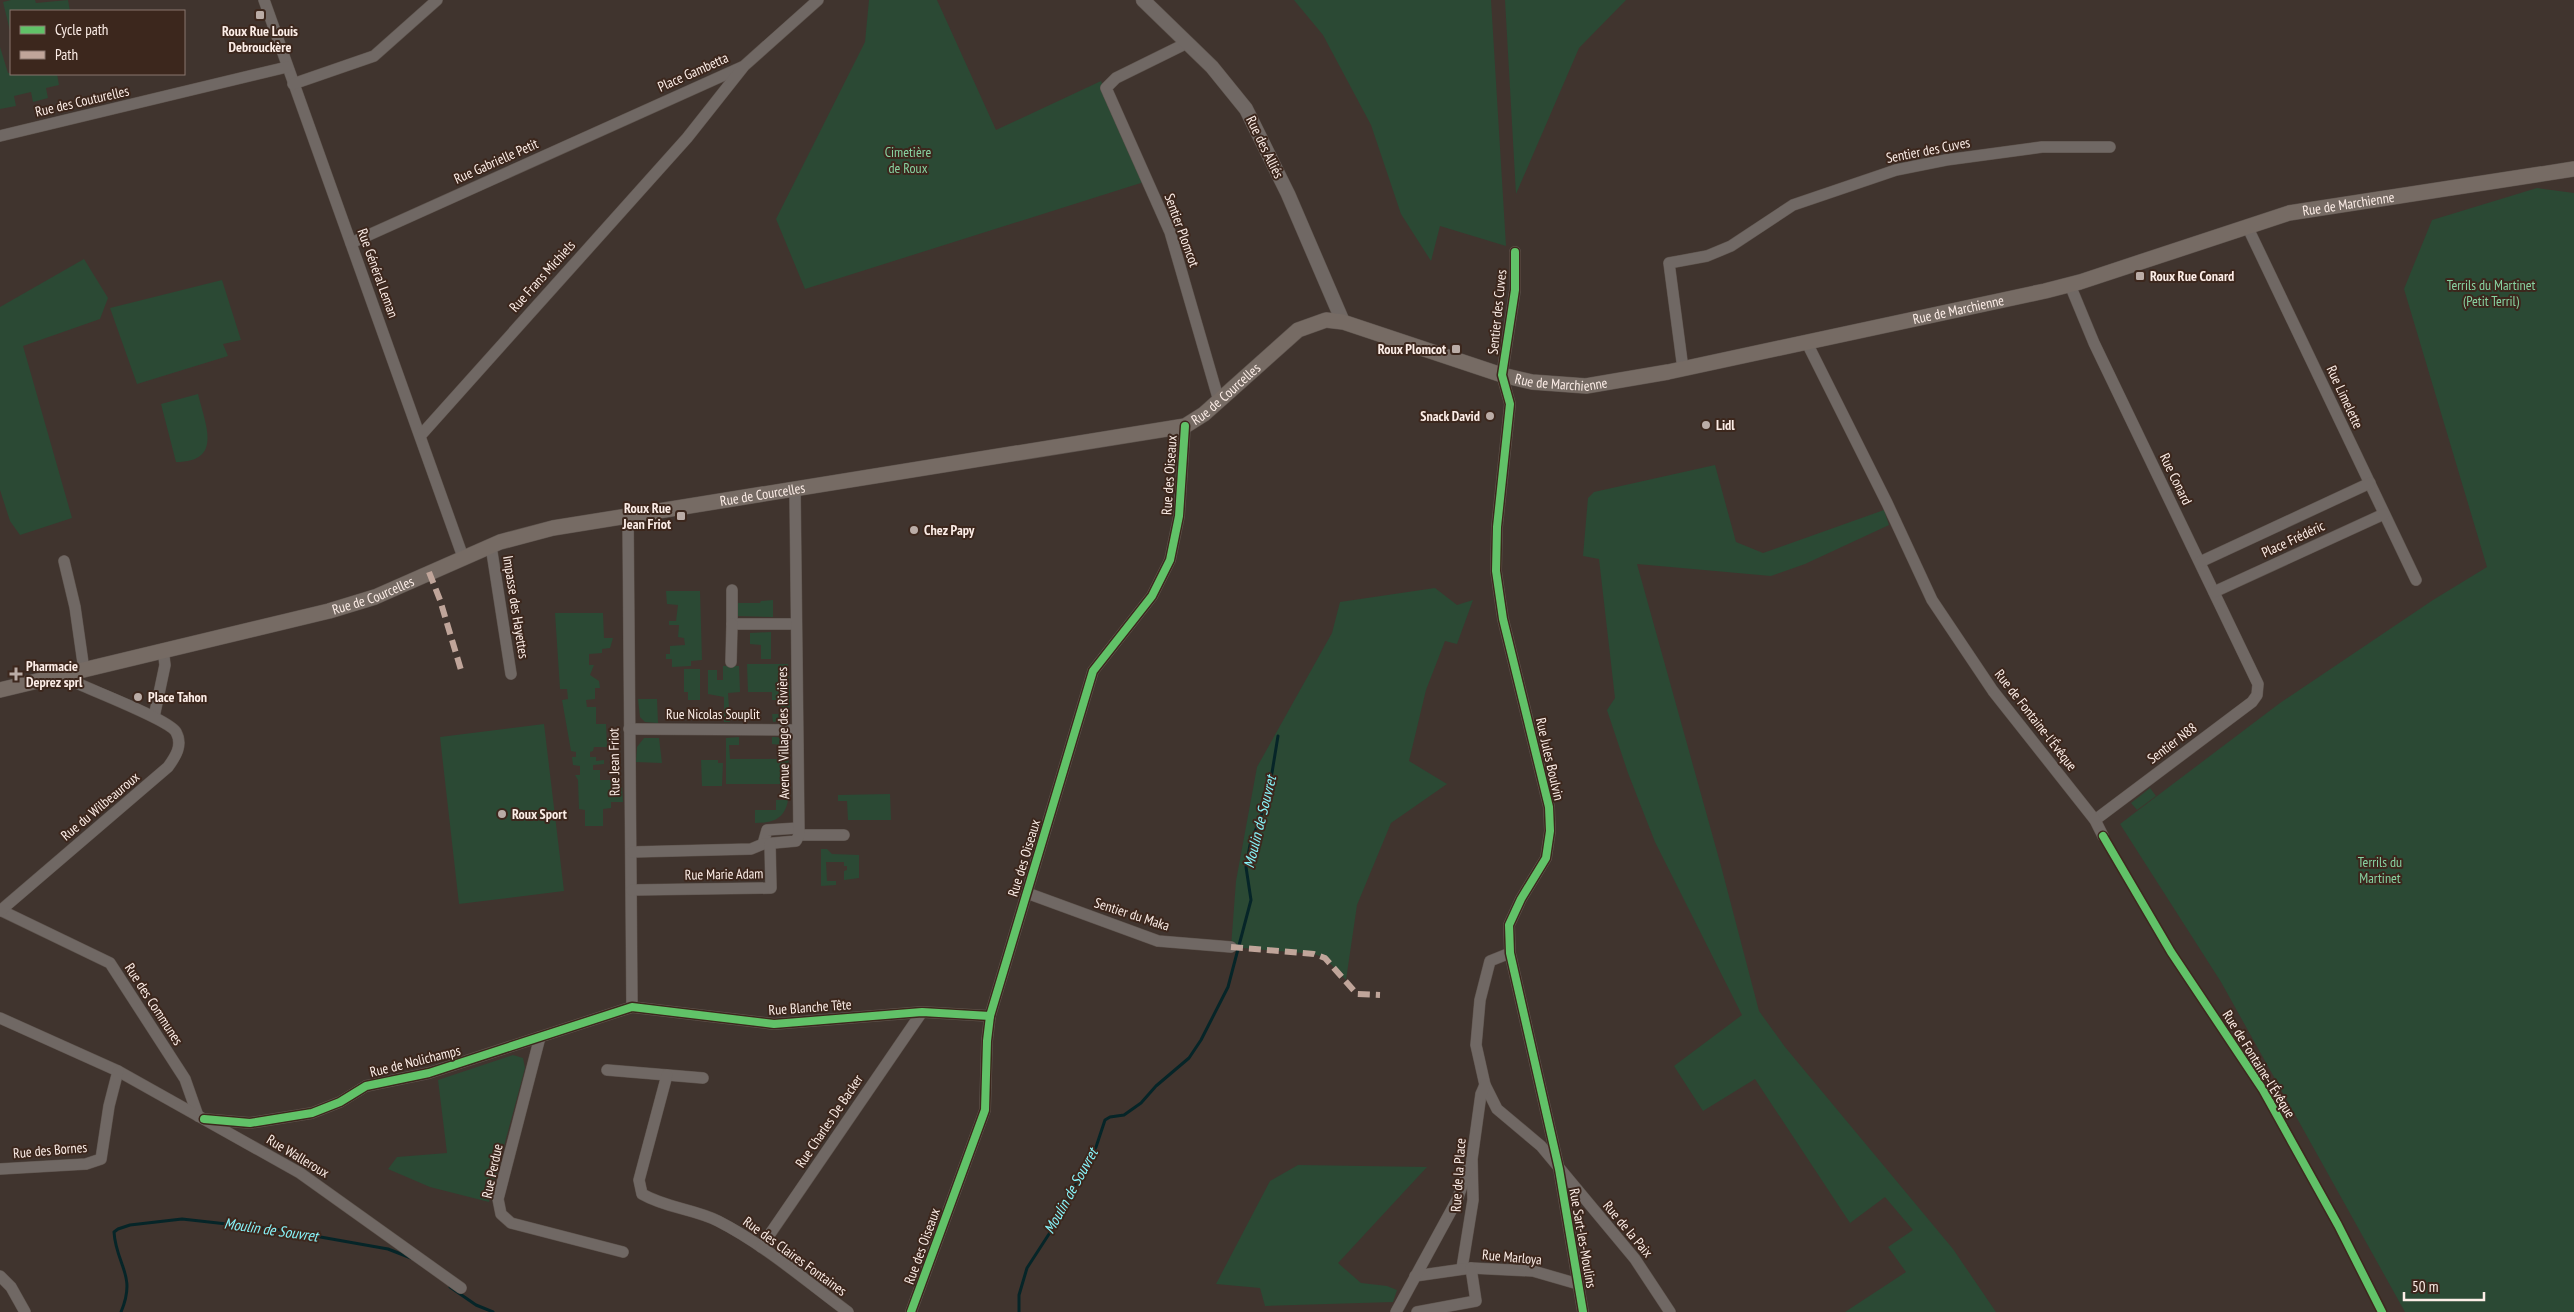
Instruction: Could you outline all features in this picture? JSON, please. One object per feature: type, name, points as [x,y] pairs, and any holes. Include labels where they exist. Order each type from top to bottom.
[{"type":"main road","name":"Rue de Marchienne","points":[[1343,322],[1502,375],[1532,382],[1586,386],[1683,369],[2070,285],[2295,212],[2574,169]]},
{"type":"main road","name":"Rue de Courcelles","points":[[0,690],[163,649],[325,612],[375,597],[491,546],[553,528],[1185,426],[1204,414],[1298,330],[1326,320],[1343,322]]},
{"type":"street","name":"Rue Général Leman","points":[[264,0],[463,557]]},
{"type":"street","points":[[293,84],[374,56],[437,0]]},
{"type":"street","name":"Place Gambetta","points":[[687,138],[744,66],[818,0]]},
{"type":"street","name":"Rue des Alliés","points":[[1143,0],[1224,80],[1246,109],[1288,194],[1343,322]]},
{"type":"street","name":"Sentier Plomcot","points":[[1188,43],[1116,78],[1106,88],[1170,232],[1218,401]]},
{"type":"street","name":"Place Gambetta","points":[[654,106],[744,66]]},
{"type":"street","name":"Rue des Couturelles","points":[[0,136],[288,67]]},
{"type":"street","name":"Rue Gabrielle Petit","points":[[351,243],[654,106]]},
{"type":"street","name":"Rue Frans Michiels","points":[[420,435],[687,138]]},
{"type":"street","name":"Sentier des Cuves","points":[[1683,369],[1669,263],[1707,256],[1731,246],[1793,204],[1896,170],[1955,159],[2042,147],[2110,147]]},
{"type":"street","name":"Rue Limelette","points":[[2247,226],[2416,580]]},
{"type":"street","name":"Sentier des Cuves","points":[[1502,375],[1515,290],[1515,252]]},
{"type":"street","name":"Rue Conard","points":[[2070,285],[2086,326],[2258,684]]},
{"type":"street","name":"Rue de Fontaine-l'Évêque","points":[[1807,343],[1887,503],[1932,600],[1993,691],[2095,820],[2103,836]]},
{"type":"street","name":"Rue Jules Boulvin","points":[[1502,375],[1510,404],[1497,527],[1496,571],[1504,619],[1549,808],[1550,831],[1546,858],[1521,899],[1509,924],[1510,953],[1559,1169]]},
{"type":"street","name":"Rue des Oiseaux","points":[[910,1312],[985,1110],[987,1041],[990,1016],[1093,671],[1152,596],[1170,560],[1179,516],[1185,426]]},
{"type":"street","name":"Place Frédéric","points":[[2200,562],[2370,483]]},
{"type":"street","name":"Avenue Village des Rivières","points":[[795,490],[798,835]]},
{"type":"street","name":"Place Frédéric","points":[[2214,592],[2384,514]]},
{"type":"street","name":"Rue Jean Friot","points":[[628,516],[628,729],[632,852],[632,1007]]},
{"type":"street","name":"Impasse des Hayettes","points":[[491,546],[512,674]]},
{"type":"street","points":[[64,561],[75,607],[79,684],[154,717],[165,665],[163,649]]},
{"type":"street","points":[[732,590],[732,662]]},
{"type":"street","points":[[732,624],[796,624]]},
{"type":"street","name":"Sentier N88","points":[[2095,820],[2252,702],[2257,695],[2258,684]]},
{"type":"street","name":"Rue du Wilbeauroux","points":[[0,910],[168,767],[177,754],[180,741],[175,730],[154,717]]},
{"type":"street","name":"Rue Nicolas Souplit","points":[[628,729],[798,730]]},
{"type":"street","points":[[632,852],[751,850],[767,844],[766,830],[798,835],[844,835]]},
{"type":"street","name":"Rue Marie Adam","points":[[632,890],[771,888],[767,844]]},
{"type":"street","name":"Sentier du Maka","points":[[1027,894],[1158,941],[1231,947]]},
{"type":"street","name":"Rue des Communes","points":[[0,910],[110,963],[185,1079],[201,1118]]},
{"type":"street","points":[[1485,1085],[1476,1046],[1480,1000],[1490,961],[1510,953]]},
{"type":"street","name":"Rue Blanche Tête","points":[[632,1007],[774,1024],[922,1012],[990,1016]]},
{"type":"street","name":"Rue de Nolichamps","points":[[201,1118],[250,1124],[312,1113],[340,1102],[366,1086],[429,1073],[632,1007]]},
{"type":"street","name":"Rue Charles De Backer","points":[[761,1247],[922,1012]]},
{"type":"street","name":"Rue Walleroux","points":[[0,1018],[118,1071],[300,1173],[461,1288]]},
{"type":"street","name":"Rue Perdue","points":[[540,1038],[498,1199],[501,1214],[511,1223],[623,1252]]},
{"type":"street","points":[[607,1070],[703,1078]]},
{"type":"street","name":"Rue des Bornes","points":[[0,1169],[86,1164],[101,1159],[109,1106],[118,1071]]},
{"type":"street","name":"Rue des Claires Fontaines","points":[[667,1075],[639,1180],[642,1194],[653,1200],[715,1220],[761,1247],[848,1312]]},
{"type":"street","name":"Rue de la Place","points":[[1466,1268],[1473,1200],[1472,1159],[1481,1094],[1485,1085]]},
{"type":"street","name":"Rue de la Paix","points":[[1485,1085],[1497,1109],[1540,1146],[1635,1259],[1670,1312]]},
{"type":"street","points":[[1396,1312],[1457,1200],[1472,1159]]},
{"type":"street","name":"Rue Sart-les-Moulins","points":[[1559,1169],[1583,1312]]},
{"type":"street","name":"Rue Marloya","points":[[1415,1276],[1440,1274],[1466,1268],[1533,1271],[1578,1284]]},
{"type":"street","name":"Rue Marloya","points":[[1417,1312],[1476,1301],[1466,1268]]},
{"type":"street","points":[[0,1276],[11,1287],[25,1312]]},
{"type":"green space","points":[[35,0],[36,3],[68,0],[70,10],[10,10],[10,31],[3,2]]},
{"type":"green space","name":"Cimetière de Roux","points":[[869,0],[937,0],[996,130],[1101,81],[1144,182],[805,289],[776,219],[865,42]]},
{"type":"green space","points":[[1294,0],[1491,0],[1506,246],[1440,226],[1431,261],[1401,214],[1371,125],[1323,35]]},
{"type":"green space","points":[[1505,0],[1626,0],[1579,48],[1516,194]]},
{"type":"green space","points":[[0,47],[10,75],[57,75],[59,85],[46,88],[48,98],[33,102],[31,92],[14,96],[16,106],[0,109]]},
{"type":"green space","name":"Terrils du Martinet","points":[[2537,188],[2574,193],[2574,1312],[2405,1312],[2221,982],[2120,824],[2280,703],[2433,600],[2487,567],[2404,289],[2432,220]]},
{"type":"green space","points":[[84,259],[108,298],[100,319],[23,346],[72,518],[20,535],[10,521],[0,490],[0,307]]},
{"type":"green space","points":[[222,280],[241,340],[223,344],[228,356],[137,384],[110,308]]},
{"type":"green space","points":[[198,394],[207,429],[208,439],[206,448],[201,456],[191,460],[176,462],[161,404]]},
{"type":"green space","points":[[1715,465],[1736,542],[1763,553],[1884,510],[1889,525],[1805,564],[1771,576],[1637,564],[1721,866],[1759,1011],[1785,1047],[1953,1249],[1996,1312],[1845,1312],[1906,1272],[1888,1247],[1913,1230],[1885,1197],[1850,1223],[1755,1079],[1703,1111],[1674,1066],[1742,1015],[1655,842],[1628,773],[1607,710],[1615,698],[1599,559],[1583,556],[1588,498],[1594,492]]},
{"type":"green space","points":[[1435,588],[1457,605],[1473,600],[1457,644],[1445,641],[1426,690],[1409,761],[1447,784],[1391,823],[1357,905],[1346,980],[1325,958],[1314,954],[1231,947],[1236,881],[1257,767],[1332,633],[1340,602]]},
{"type":"green space","points":[[666,591],[700,591],[702,660],[691,661],[691,666],[672,667],[672,659],[666,659],[666,654],[670,654],[670,646],[685,645],[684,638],[678,637],[679,625],[669,625],[669,621],[676,621],[678,605],[667,604]]},
{"type":"green space","points":[[773,600],[773,617],[737,616],[736,603],[760,603],[761,601]]},
{"type":"green space","points":[[555,613],[603,613],[604,638],[613,638],[610,648],[602,649],[602,653],[589,654],[589,665],[594,665],[590,675],[599,681],[600,688],[595,688],[595,699],[586,700],[587,707],[596,707],[596,724],[606,724],[607,747],[594,747],[593,751],[590,752],[590,757],[596,757],[596,761],[604,760],[604,764],[593,765],[593,770],[600,770],[600,780],[612,780],[613,787],[622,787],[623,802],[611,802],[611,808],[603,809],[603,826],[585,826],[585,810],[579,809],[578,780],[575,775],[580,775],[580,766],[573,765],[572,757],[576,757],[576,752],[571,751],[562,700],[568,699],[567,689],[560,689]]},
{"type":"green space","points":[[771,632],[771,659],[761,659],[761,645],[750,644],[750,633]]},
{"type":"green space","points":[[747,664],[788,664],[790,701],[784,720],[773,722],[772,714],[781,714],[781,700],[772,700],[772,692],[748,692]]},
{"type":"green space","points":[[723,666],[739,666],[740,692],[728,693],[730,722],[724,722],[724,697],[708,694],[708,670],[717,670],[717,680],[723,680]]},
{"type":"green space","points":[[684,669],[700,669],[700,700],[688,700],[688,692],[684,692]]},
{"type":"green space","points":[[638,699],[657,699],[658,723],[645,722],[640,717]]},
{"type":"green space","name":"Roux Sport","points":[[544,724],[564,891],[459,904],[440,737]]},
{"type":"green space","points":[[739,737],[739,745],[729,745],[730,759],[782,759],[782,745],[772,744],[772,737],[784,739],[789,745],[788,784],[726,784],[726,738]]},
{"type":"green space","points":[[644,738],[659,738],[662,763],[636,762],[637,747]]},
{"type":"green space","points":[[701,760],[718,760],[718,763],[723,763],[722,786],[702,786]]},
{"type":"green space","points":[[2150,788],[2156,796],[2137,810],[2131,803]]},
{"type":"green space","points":[[890,794],[891,820],[848,820],[847,801],[838,801],[838,795]]},
{"type":"green space","points":[[776,800],[788,800],[781,816],[773,821],[755,823],[755,810],[776,810]]},
{"type":"green space","points":[[821,849],[827,849],[832,854],[859,855],[859,878],[844,880],[844,871],[847,870],[847,866],[844,866],[844,862],[826,862],[827,881],[836,881],[836,885],[821,886]]},
{"type":"green space","points":[[513,1055],[523,1058],[525,1068],[489,1202],[430,1187],[388,1169],[397,1157],[447,1153],[438,1080]]},
{"type":"green space","points":[[1298,1165],[1427,1167],[1338,1263],[1361,1283],[1387,1286],[1397,1290],[1393,1302],[1265,1306],[1260,1288],[1216,1284],[1270,1181]]},
{"type":"waterway","name":"Moulin de Souvret","points":[[1019,1312],[1019,1295],[1027,1268],[1049,1234],[1096,1147],[1105,1120],[1110,1117],[1124,1115],[1141,1103],[1156,1086],[1189,1058],[1201,1040],[1228,987],[1251,900],[1246,867],[1250,845],[1268,797],[1278,736]]},
{"type":"waterway","name":"Moulin de Souvret","points":[[121,1312],[127,1289],[114,1232],[130,1225],[182,1219],[281,1230],[388,1249],[411,1258]]},
{"type":"waterway","name":"Moulin de Souvret","points":[[450,1287],[476,1305],[493,1312]]},
{"type":"marked path","points":[[429,572],[440,600],[461,670]]},
{"type":"marked path","points":[[1231,947],[1314,954],[1325,958],[1357,994],[1380,995]]},
{"type":"cycle path","points":[[1515,252],[1515,290],[1502,375],[1510,404],[1497,527],[1496,571],[1503,619],[1549,807],[1550,831],[1546,858],[1521,899],[1509,925],[1510,953],[1559,1169],[1583,1312]]},
{"type":"cycle path","points":[[911,1312],[985,1110],[987,1041],[990,1016],[1093,671],[1152,596],[1170,560],[1179,516],[1185,426]]},
{"type":"cycle path","points":[[2103,836],[2171,952],[2263,1090],[2338,1225],[2382,1312]]},
{"type":"cycle path","points":[[204,1119],[250,1123],[312,1113],[340,1102],[366,1086],[429,1073],[632,1007],[774,1024],[922,1012],[990,1016]]},
{"type":"place","name":"Roux Rue Louis Debrouckère","points":[[260,15]]},
{"type":"place","name":"Roux Rue Conard","points":[[2140,276]]},
{"type":"place","name":"Roux Plomcot","points":[[1456,349]]},
{"type":"place","name":"Snack David","points":[[1490,416]]},
{"type":"place","name":"Lidl","points":[[1706,425]]},
{"type":"place","name":"Roux Rue Jean Friot","points":[[681,516]]},
{"type":"place","name":"Chez Papy","points":[[914,530]]},
{"type":"place","name":"Pharmacie Deprez sprl","points":[[16,674]]},
{"type":"place","name":"Place Tahon","points":[[138,697]]},
{"type":"place","name":"Roux Sport","points":[[502,814]]},
{"type":"park label","name":"Terrils du Martinet (Petit Terril)","points":[[2491,294]]}]
